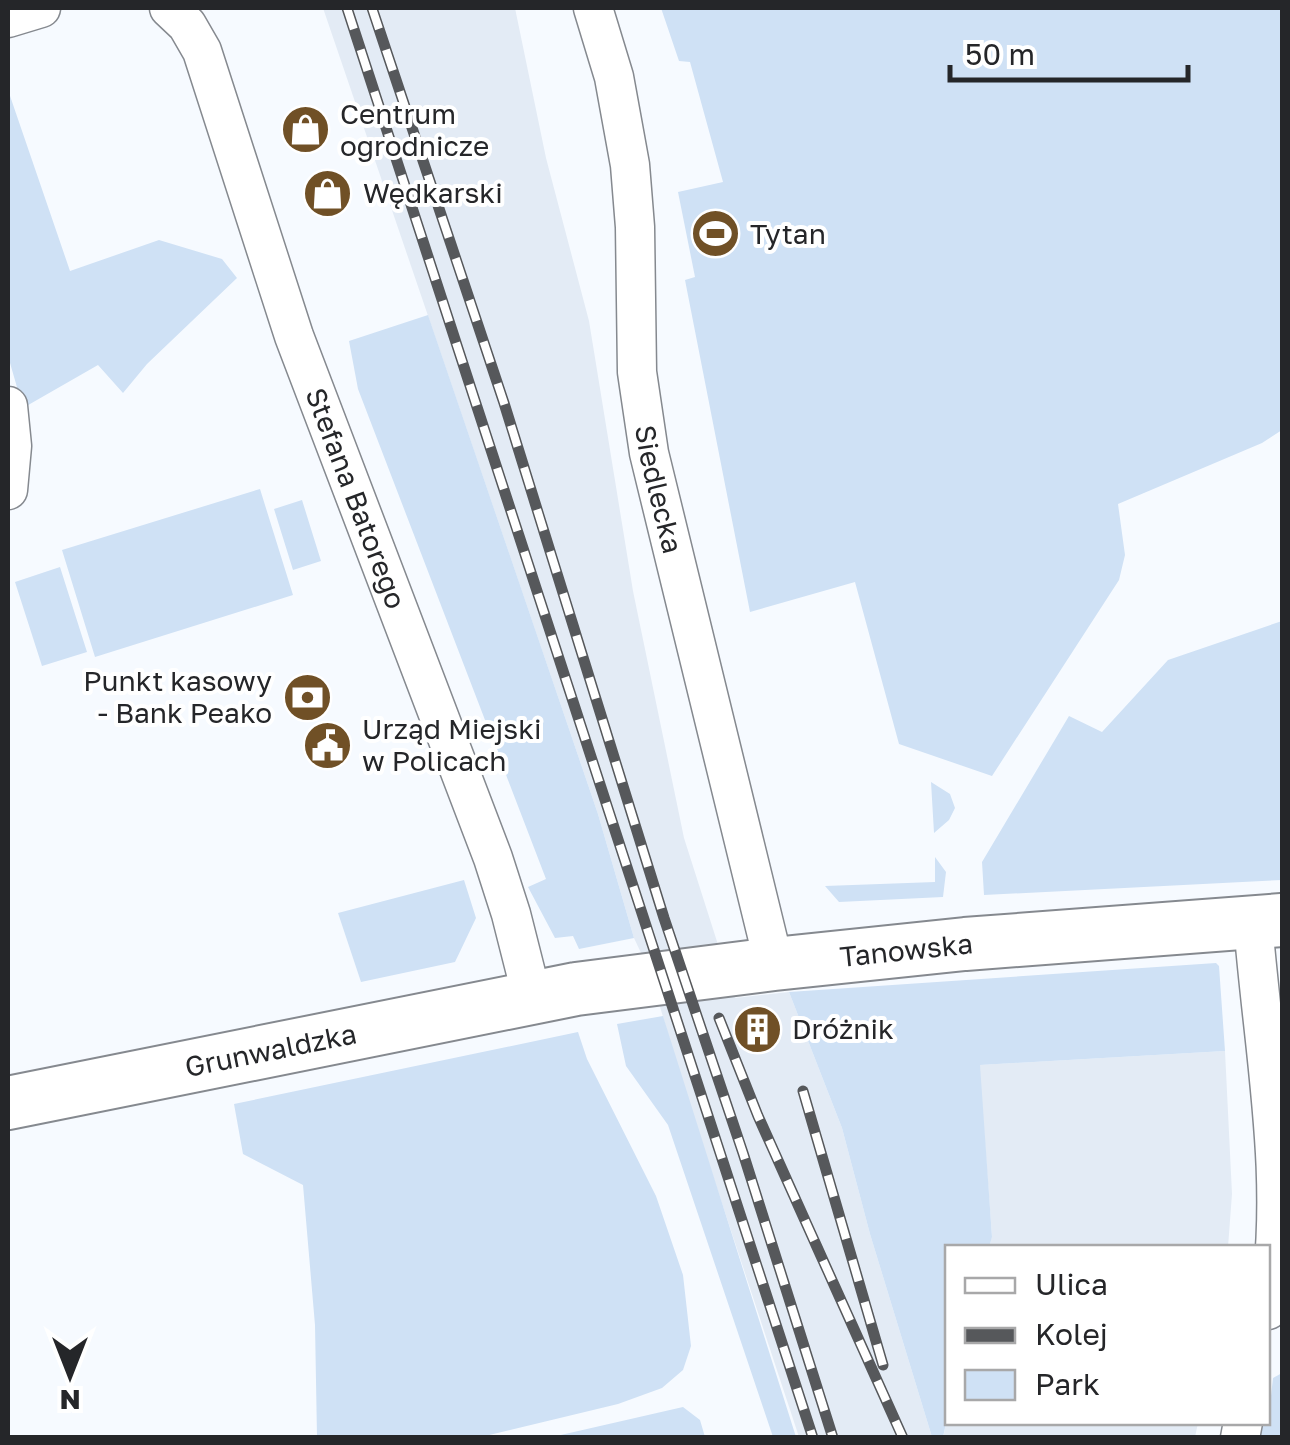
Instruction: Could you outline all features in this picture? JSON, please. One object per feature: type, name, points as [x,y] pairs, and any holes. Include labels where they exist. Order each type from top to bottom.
[{"type":"main road","name":"Tanowska","points":[[532,997],[774,964],[965,944],[1268,921]]},
{"type":"main road","name":"Grunwaldzka","points":[[8,1100],[532,997]]},
{"type":"street","points":[[8,18],[41,8]]},
{"type":"street","name":"Stefana Batorego","points":[[169,8],[187,26],[202,51],[294,336],[493,858],[512,914],[532,997]]},
{"type":"street","name":"Siedlecka","points":[[593,8],[616,84],[628,152],[634,212],[637,372],[649,454],[774,964]]},
{"type":"street","points":[[8,406],[12,457],[8,490]]},
{"type":"street","points":[[1268,921],[1279,1216],[1270,1299]]},
{"type":"shaded area","points":[[323,8],[515,8],[546,158],[589,321],[633,591],[684,838],[735,998],[789,992],[842,1128],[932,1437],[799,1437],[649,970],[634,938],[598,814]]},
{"type":"shaded area","points":[[1225,1051],[1232,1194],[1228,1245],[990,1245],[979,1065]]},
{"type":"shaded area","points":[[946,1425],[1198,1425],[1195,1437],[943,1438]]},
{"type":"green space","points":[[661,8],[1282,8],[1282,430],[1262,443],[1118,504],[1125,555],[1119,580],[992,776],[899,744],[855,582],[750,612],[685,280],[695,277],[678,192],[723,182],[690,62],[679,61]]},
{"type":"green space","points":[[8,90],[70,271],[159,240],[222,259],[237,278],[147,364],[123,393],[98,365],[23,408],[8,356]]},
{"type":"green space","points":[[428,315],[598,814],[634,938],[579,949],[573,936],[555,938],[528,887],[546,879],[358,389],[349,341]]},
{"type":"green space","points":[[260,489],[293,595],[95,657],[62,550]]},
{"type":"green space","points":[[302,500],[321,561],[293,570],[274,509]]},
{"type":"green space","points":[[60,567],[87,652],[42,666],[15,582]]},
{"type":"green space","points":[[1282,621],[1282,880],[984,895],[982,862],[1069,716],[1102,732],[1168,660]]},
{"type":"green space","points":[[931,782],[950,794],[955,808],[949,820],[934,833]]},
{"type":"green space","points":[[935,857],[946,872],[943,897],[839,902],[825,886],[935,882]]},
{"type":"green space","points":[[464,880],[476,918],[455,962],[361,982],[338,913]]},
{"type":"green space","points":[[1216,963],[1219,966],[1225,1051],[980,1065],[992,1237],[990,1245],[945,1245],[943,1437],[932,1437],[842,1128],[789,992]]},
{"type":"green space","points":[[663,1016],[796,1437],[773,1437],[668,1125],[626,1066],[617,1024]]},
{"type":"green space","points":[[578,1032],[587,1059],[656,1196],[683,1275],[691,1346],[683,1370],[662,1388],[618,1404],[481,1437],[317,1437],[315,1325],[303,1185],[243,1154],[234,1104]]},
{"type":"green space","points":[[1282,1373],[1282,1437],[1259,1437],[1262,1425],[1270,1425],[1273,1378]]},
{"type":"green space","points":[[683,1407],[700,1420],[705,1437],[552,1437]]},
{"type":"railway","points":[[347,8],[813,1438]]},
{"type":"railway","points":[[372,8],[504,403],[664,918],[833,1438]]},
{"type":"railway","points":[[719,1018],[758,1116],[903,1438]]},
{"type":"railway","points":[[803,1091],[883,1365]]},
{"type":"place","name":"Centrum ogrodnicze","points":[[305,130]]},
{"type":"place","name":"Wędkarski","points":[[328,193]]},
{"type":"place","name":"Tytan","points":[[715,234]]},
{"type":"place","name":"Punkt kasowy - Bank Peako","points":[[307,697]]},
{"type":"place","name":"Urząd Miejski w Policach","points":[[327,745]]},
{"type":"place","name":"Dróżnik","points":[[757,1029]]}]
